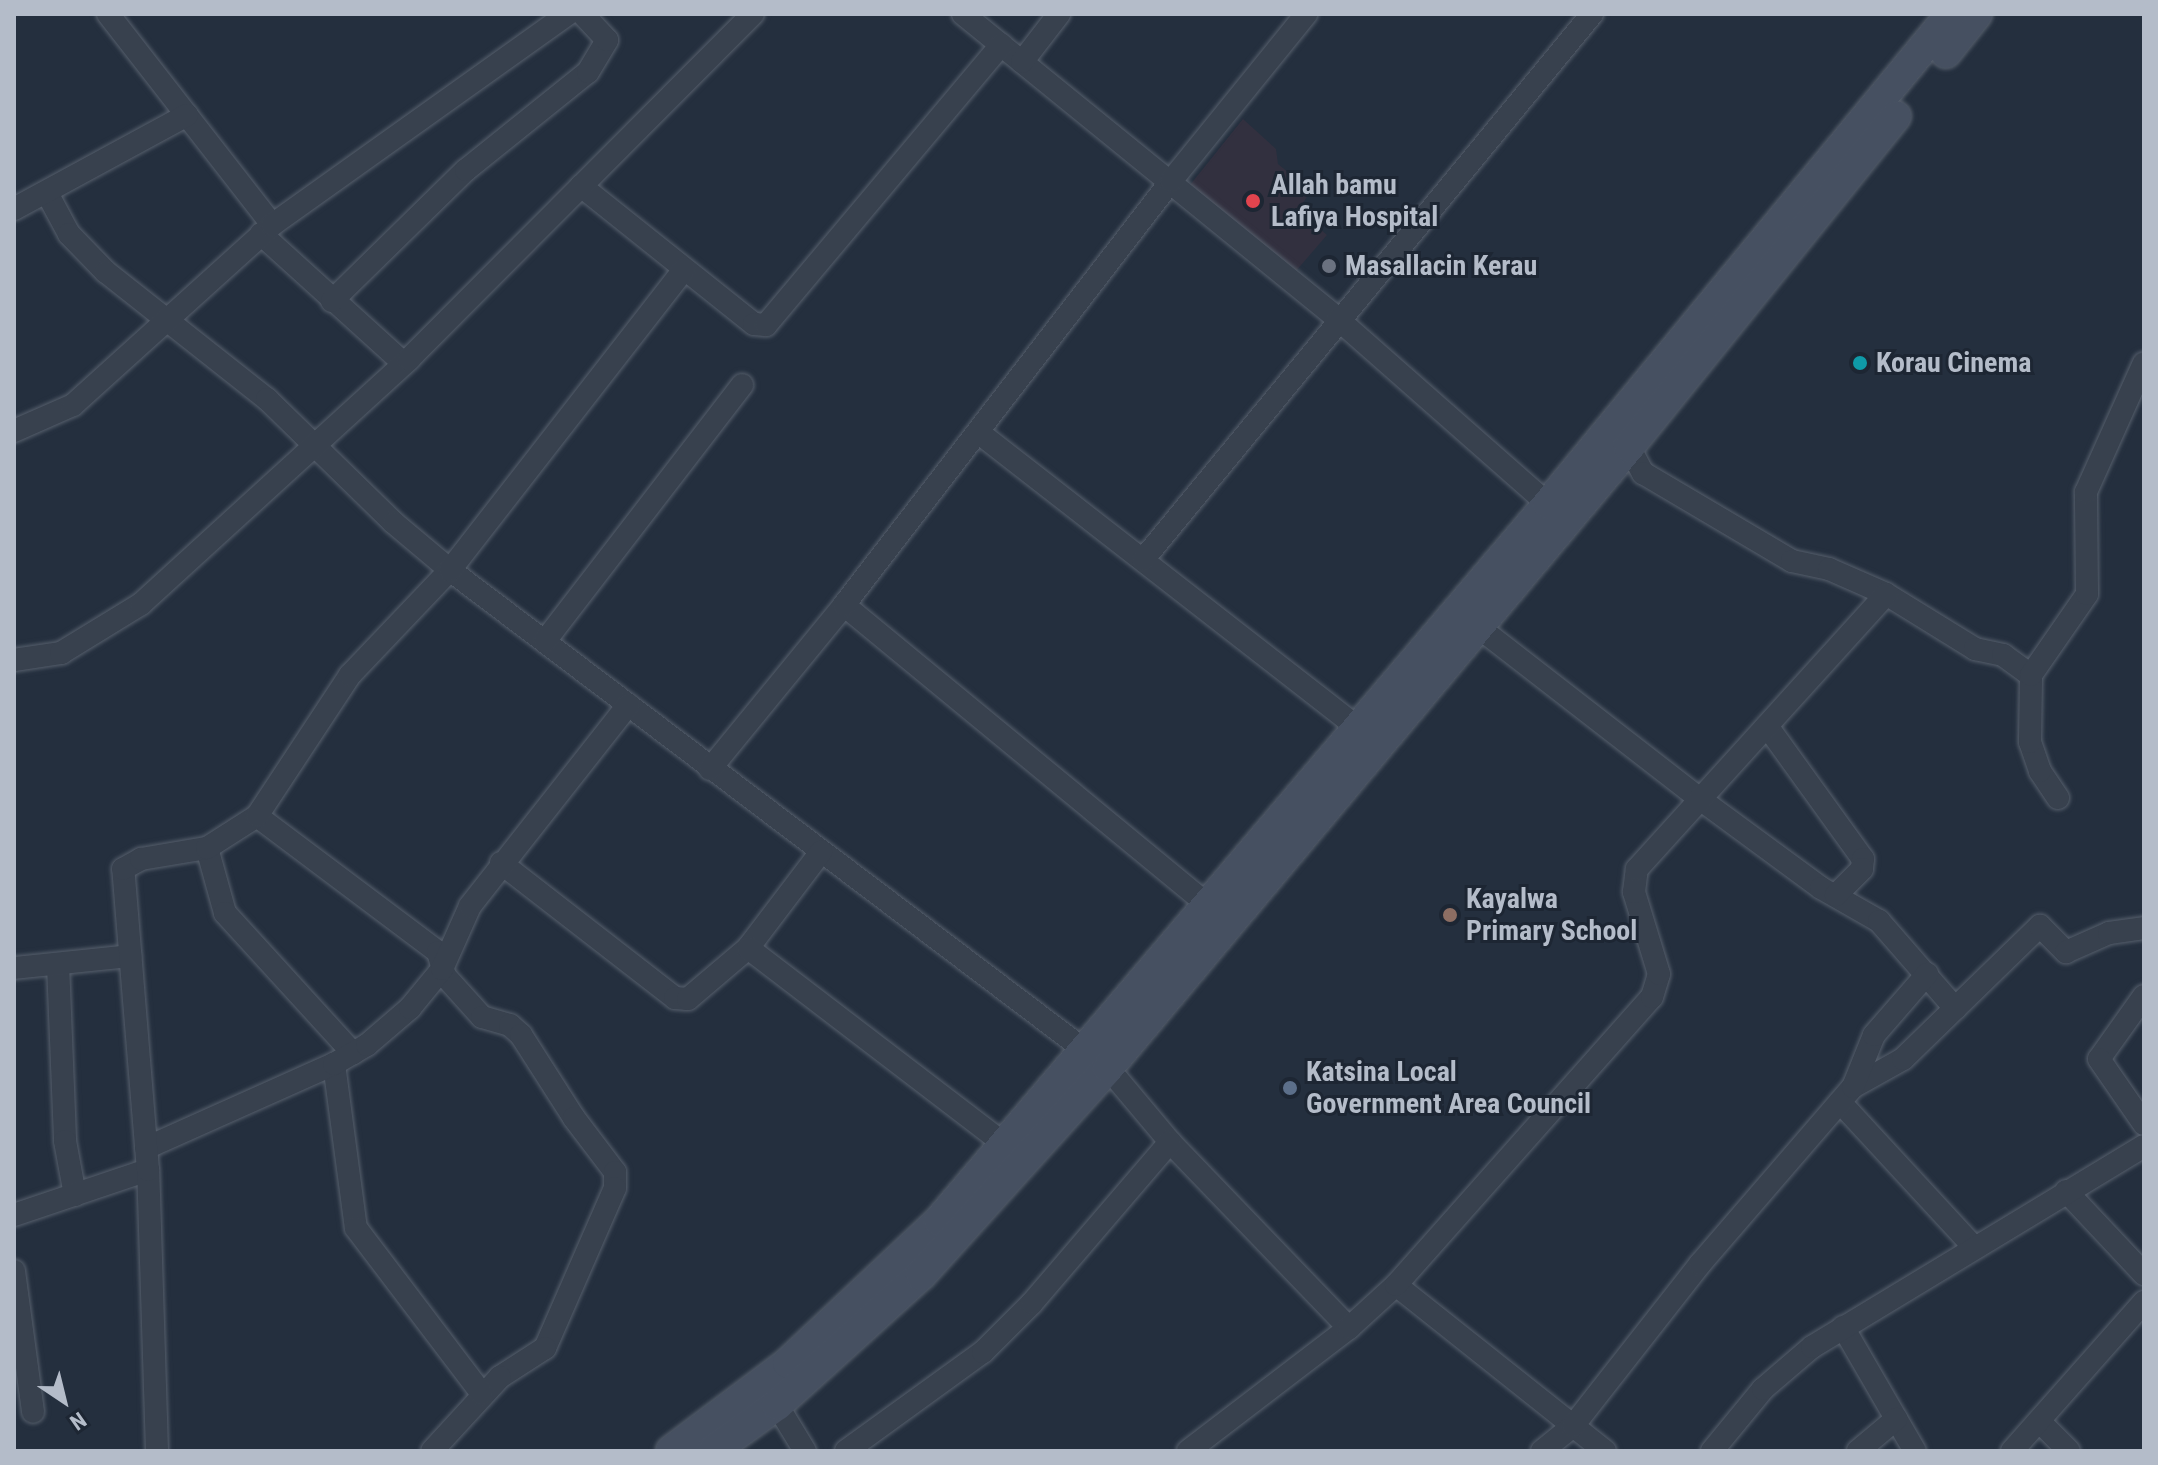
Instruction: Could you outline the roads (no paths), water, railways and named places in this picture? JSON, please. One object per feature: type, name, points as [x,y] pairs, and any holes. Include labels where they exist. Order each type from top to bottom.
[{"type":"main road","points":[[671,1451],[788,1363],[862,1297],[939,1221],[1004,1144],[1097,1060],[1209,906],[1548,504],[1951,14]]},
{"type":"main road","points":[[713,1451],[777,1405],[921,1275],[1097,1060],[1477,626],[1629,447],[1977,14]]},
{"type":"street","points":[[108,14],[187,115],[266,230],[332,301],[402,362]]},
{"type":"street","points":[[332,301],[466,170],[588,72],[607,40],[583,14]]},
{"type":"street","points":[[14,660],[61,653],[110,627],[315,447],[753,14]]},
{"type":"street","points":[[963,14],[1339,320],[1548,504]]},
{"type":"street","points":[[1022,62],[1059,14]]},
{"type":"street","points":[[710,769],[844,605],[1171,181],[1306,14]]},
{"type":"street","points":[[1143,560],[1592,14]]},
{"type":"street","points":[[14,431],[73,405],[266,230],[554,18]]},
{"type":"street","points":[[581,186],[754,324],[766,325],[1001,45]]},
{"type":"street","points":[[14,209],[187,115]]},
{"type":"street","points":[[47,193],[69,234],[165,322],[267,399],[371,502],[450,570],[1097,1060],[1170,1142],[1349,1328]]},
{"type":"street","points":[[157,1451],[147,1159],[123,869],[141,859],[207,848],[257,816],[350,675],[450,570],[684,269]]},
{"type":"street","points":[[2058,798],[2040,771],[2030,742],[2031,675],[2087,594],[2086,492],[2144,363]]},
{"type":"street","points":[[545,641],[742,385]]},
{"type":"street","points":[[978,432],[1357,727]]},
{"type":"street","points":[[1629,447],[1643,473],[1792,561],[1829,569],[1886,594],[1975,649],[2003,655],[2031,675]]},
{"type":"street","points":[[1188,1451],[1349,1328],[1396,1285],[1652,997],[1659,974],[1632,879],[1700,799],[1886,594]]},
{"type":"street","points":[[844,605],[1209,906]]},
{"type":"street","points":[[1477,626],[1700,799],[1836,895],[1879,921],[1955,1008]]},
{"type":"street","points":[[14,1215],[75,1195],[343,1059],[410,1008],[442,969],[470,906],[628,705]]},
{"type":"street","points":[[1767,726],[1863,859],[1862,869],[1836,895]]},
{"type":"street","points":[[257,816],[438,952],[442,969],[482,1017],[510,1025],[521,1035],[617,1180],[545,1348],[482,1394],[432,1451]]},
{"type":"street","points":[[207,848],[225,913],[343,1059],[356,1228],[482,1394]]},
{"type":"street","points":[[501,863],[675,998],[701,993],[748,948],[821,852]]},
{"type":"street","points":[[1846,1094],[1903,1059],[2040,926],[2066,952],[2109,933],[2144,928]]},
{"type":"street","points":[[748,948],[1004,1144]]},
{"type":"street","points":[[14,968],[130,956]]},
{"type":"street","points":[[58,964],[65,1141],[75,1195]]},
{"type":"street","points":[[1542,1451],[1573,1426],[1700,1264],[1846,1094],[1874,1035],[1927,974]]},
{"type":"street","points":[[2144,996],[2099,1055],[2144,1124]]},
{"type":"street","points":[[1846,1094],[1973,1246]]},
{"type":"street","points":[[846,1451],[983,1352],[1032,1303],[1170,1142]]},
{"type":"street","points":[[1712,1451],[1763,1389],[1843,1327],[1973,1246],[2144,1146]]},
{"type":"street","points":[[2066,1191],[2144,1274]]},
{"type":"street","points":[[14,1271],[20,1365],[33,1412]]},
{"type":"street","points":[[1396,1285],[1605,1451]]},
{"type":"street","points":[[2012,1451],[2144,1302]]},
{"type":"street","points":[[1843,1327],[1915,1451]]},
{"type":"street","points":[[777,1405],[805,1451]]},
{"type":"street","points":[[1858,1451],[1896,1419]]},
{"type":"street","points":[[2039,1421],[2069,1451]]},
{"type":"place","name":"Allah bamu Lafiya Hospital","points":[[1253,201]]},
{"type":"place","name":"Masallacin Kerau","points":[[1329,266]]},
{"type":"place","name":"Korau Cinema","points":[[1860,363]]},
{"type":"place","name":"Kayalwa Primary School","points":[[1450,915]]},
{"type":"place","name":"Katsina Local Government Area Council","points":[[1290,1088]]}]
